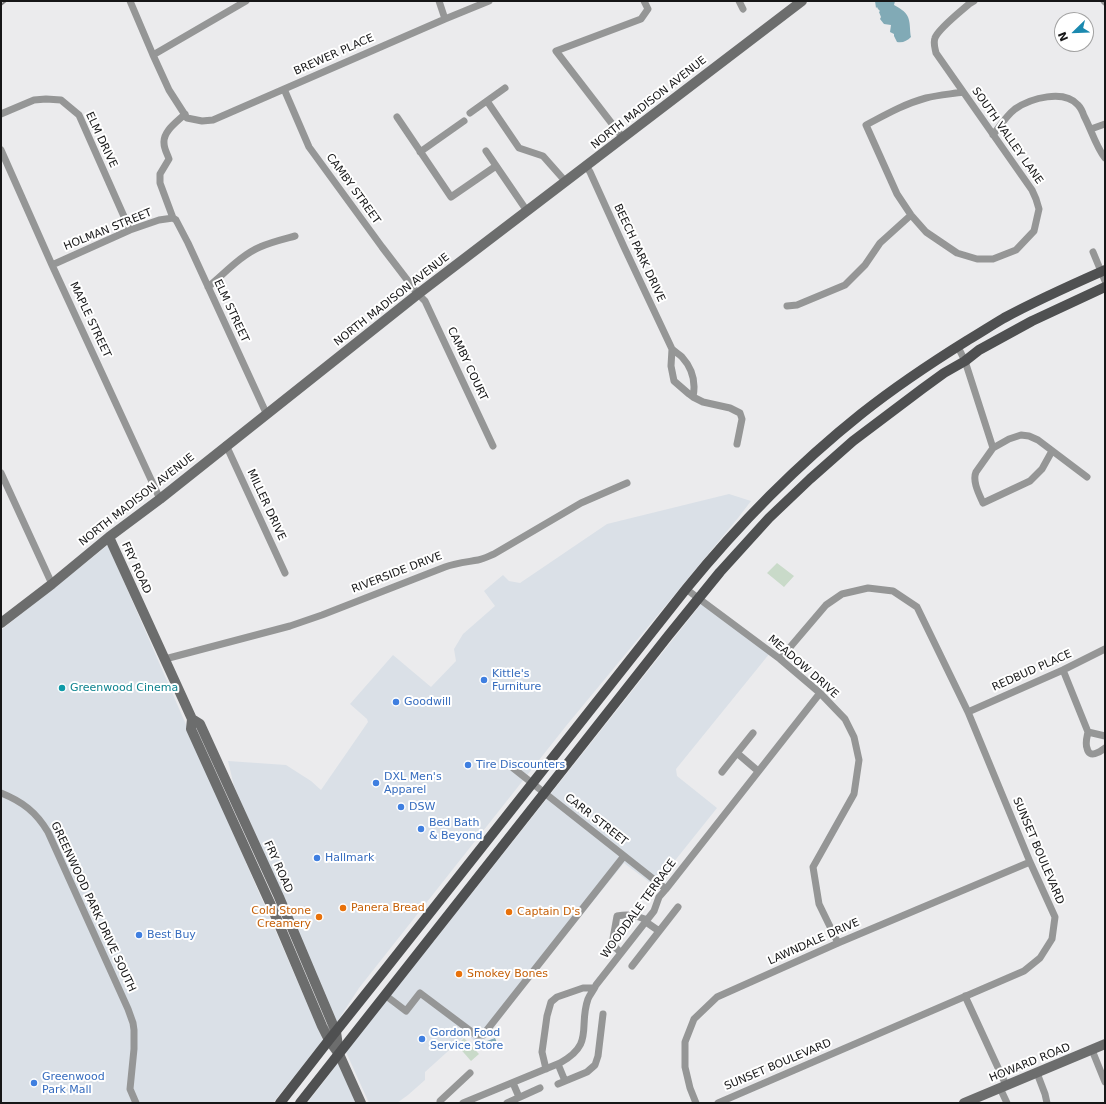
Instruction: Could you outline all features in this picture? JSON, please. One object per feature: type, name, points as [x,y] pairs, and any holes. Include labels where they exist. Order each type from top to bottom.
[{"type":"main road","points":[[280,1103],[686,589],[711,558],[761,504],[838,433],[862,413],[927,366],[1010,315],[1049,295],[1104,274]]},
{"type":"main road","points":[[300,1103],[699,598],[720,572],[777,510],[853,441],[944,373],[965,361],[979,350],[1032,321],[1105,287]]},
{"type":"street","points":[[130,1],[169,90],[186,116]]},
{"type":"street","points":[[153,55],[246,1]]},
{"type":"street","points":[[439,1],[445,19]]},
{"type":"street","name":"BREWER PLACE","points":[[186,116],[202,121],[212,120],[490,1]]},
{"type":"street","points":[[623,138],[556,51],[641,19],[648,9],[644,1]]},
{"type":"street","points":[[739,1],[743,9]]},
{"type":"street","name":"NORTH MADISON AVENUE","points":[[1,623],[52,584],[109,537],[267,415],[418,294],[802,1]]},
{"type":"street","name":"SOUTH VALLEY LANE","points":[[911,215],[926,232],[957,252],[977,259],[993,259],[1016,250],[1034,231],[1039,209],[1032,190],[936,53],[934,41],[937,34],[974,1]]},
{"type":"street","points":[[470,113],[505,88]]},
{"type":"street","name":"CAMBY STREET","points":[[284,89],[309,147],[418,294]]},
{"type":"street","points":[[787,306],[797,305],[845,285],[865,265],[880,243],[911,215],[898,194],[866,125],[905,105],[926,98],[963,92]]},
{"type":"street","points":[[993,135],[1006,118],[1016,109],[1027,103],[1042,98],[1052,96],[1062,97],[1070,99],[1079,106],[1101,153],[1105,158]]},
{"type":"street","name":"ELM DRIVE","points":[[1,114],[34,100],[46,99],[61,100],[79,115],[130,230]]},
{"type":"street","points":[[487,102],[519,148],[543,156],[566,182]]},
{"type":"street","name":"ELM STREET","points":[[186,116],[172,126],[166,133],[164,141],[169,159],[160,174],[160,183],[174,218],[188,243],[267,415]]},
{"type":"street","points":[[397,117],[451,197],[496,166]]},
{"type":"street","points":[[420,152],[464,121]]},
{"type":"street","points":[[1091,129],[1105,124]]},
{"type":"street","name":"MAPLE STREET","points":[[1,150],[52,265],[160,499]]},
{"type":"street","points":[[486,150],[527,211]]},
{"type":"street","name":"BEECH PARK DRIVE","points":[[586,166],[672,349],[681,356],[689,366],[694,378],[693,396]]},
{"type":"street","name":"HOLMAN STREET","points":[[52,265],[130,230],[159,220],[174,218]]},
{"type":"street","points":[[208,287],[244,256],[260,246],[295,236]]},
{"type":"street","points":[[1093,252],[1104,274]]},
{"type":"street","name":"CAMBY COURT","points":[[418,294],[425,300],[493,446]]},
{"type":"street","points":[[958,347],[965,361],[993,448]]},
{"type":"street","name":"BEECH PARK DRIVE","points":[[672,349],[671,366],[674,381],[689,394],[703,402],[730,408],[740,413],[742,419],[737,444]]},
{"type":"street","points":[[1052,451],[1042,469],[1030,481],[983,503],[974,480],[974,475],[993,448],[1009,438],[1020,435],[1029,436],[1038,440],[1087,477]]},
{"type":"street","name":"MILLER DRIVE","points":[[226,446],[285,573]]},
{"type":"street","points":[[1,473],[52,584]]},
{"type":"street","name":"RIVERSIDE DRIVE","points":[[165,659],[290,626],[445,567],[486,558],[580,503],[627,483]]},
{"type":"street","name":"FRY ROAD","points":[[109,537],[179,689],[192,719],[191,729],[270,903],[329,1040],[339,1054],[361,1103]]},
{"type":"street","name":"SUNSET BOULEVARD","points":[[718,1103],[1024,971],[1040,958],[1052,940],[1055,917],[1030,862],[968,712],[917,607],[893,591],[868,588],[842,594],[826,605],[780,659]]},
{"type":"street","name":"MEADOW DRIVE","points":[[686,589],[780,659],[820,693],[845,720],[854,737],[859,760],[854,794],[813,867],[819,904],[838,943]]},
{"type":"street","name":"REDBUD PLACE","points":[[968,712],[1063,670],[1105,649]]},
{"type":"street","points":[[1063,670],[1088,732],[1086,748],[1089,752],[1094,754],[1105,748]]},
{"type":"street","name":"WOODDALE TERRACE","points":[[467,1102],[569,1059],[579,1048],[584,1036],[586,1011],[589,999],[594,988],[654,911],[659,897],[820,693]]},
{"type":"street","name":"FRY ROAD","points":[[192,719],[200,724],[284,910],[336,1032],[339,1054]]},
{"type":"street","points":[[1088,732],[1105,736]]},
{"type":"street","points":[[722,772],[753,733]]},
{"type":"street","points":[[737,753],[758,771]]},
{"type":"street","name":"CARR STREET","points":[[513,768],[666,889]]},
{"type":"street","name":"GREENWOOD PARK DRIVE SOUTH","points":[[1,794],[15,799],[31,810],[44,825],[131,1017],[134,1030],[134,1049],[130,1089],[136,1103]]},
{"type":"street","points":[[385,994],[406,1011],[420,993],[476,1035],[483,1035],[624,856]]},
{"type":"street","name":"LAWNDALE DRIVE","points":[[696,1103],[690,1088],[685,1067],[685,1042],[694,1019],[717,997],[838,943],[1030,862]]},
{"type":"street","points":[[632,966],[678,907]]},
{"type":"street","points":[[621,953],[612,944],[617,916],[637,916],[659,931]]},
{"type":"street","points":[[546,1069],[542,1052],[550,1002],[557,997],[583,988],[594,988]]},
{"type":"street","points":[[965,996],[1003,1086],[1007,1103]]},
{"type":"street","points":[[558,1064],[561,1082],[587,1072],[595,1065],[598,1056],[603,1014]]},
{"type":"street","name":"HOWARD ROAD","points":[[964,1103],[1105,1044]]},
{"type":"street","points":[[1092,1050],[1105,1082]]},
{"type":"street","points":[[440,1103],[470,1073]]},
{"type":"street","points":[[1037,1073],[1047,1103]]},
{"type":"street","points":[[513,1083],[519,1098]]},
{"type":"street","points":[[507,1103],[540,1088]]},
{"type":"shaded area","points":[[729,494],[751,501],[566,726],[359,988],[337,1022],[234,786],[228,761],[286,765],[311,781],[321,790],[368,722],[367,719],[350,704],[393,655],[431,687],[456,661],[454,649],[463,634],[495,606],[484,591],[503,575],[509,581],[520,583],[607,524]]},
{"type":"shaded area","points":[[108,545],[323,1040],[273,1103],[1,1103],[1,630]]},
{"type":"shaded area","points":[[701,604],[770,653],[676,769],[677,776],[717,808],[661,878],[652,884],[624,863],[537,970],[480,1046],[467,1034],[425,1072],[425,1080],[397,1103],[369,1103],[346,1052]]},
{"type":"shaded area","points":[[338,1063],[356,1103],[307,1103]]},
{"type":"green space","points":[[777,563],[794,576],[784,587],[767,573]]},
{"type":"green space","points":[[464,1038],[479,1054],[471,1061],[457,1045]]},
{"type":"water","points":[[875,1],[895,1],[894,5],[905,13],[910,22],[911,37],[908,40],[897,42],[894,34],[890,32],[891,25],[884,24],[880,19],[880,11],[877,7],[876,8]]},
{"type":"water","points":[[495,1038],[499,1047],[494,1049],[492,1044],[489,1045],[487,1041]]},
{"type":"railway","points":[[1,5],[6,1]]},
{"type":"place","name":"Kittle's Furniture","points":[[484,680]]},
{"type":"place","name":"Greenwood Cinema","points":[[62,688]]},
{"type":"place","name":"Goodwill","points":[[396,702]]},
{"type":"place","name":"Tire Discounters","points":[[468,765]]},
{"type":"place","name":"DXL Men's Apparel","points":[[376,783]]},
{"type":"place","name":"DSW","points":[[401,807]]},
{"type":"place","name":"Bed Bath & Beyond","points":[[421,829]]},
{"type":"place","name":"Hallmark","points":[[317,858]]},
{"type":"place","name":"Panera Bread","points":[[343,908]]},
{"type":"place","name":"Captain D's","points":[[509,912]]},
{"type":"place","name":"Cold Stone Creamery","points":[[319,917]]},
{"type":"place","name":"Best Buy","points":[[139,935]]},
{"type":"place","name":"Smokey Bones","points":[[459,974]]},
{"type":"place","name":"Gordon Food Service Store","points":[[422,1039]]},
{"type":"place","name":"Greenwood Park Mall","points":[[34,1083]]}]
